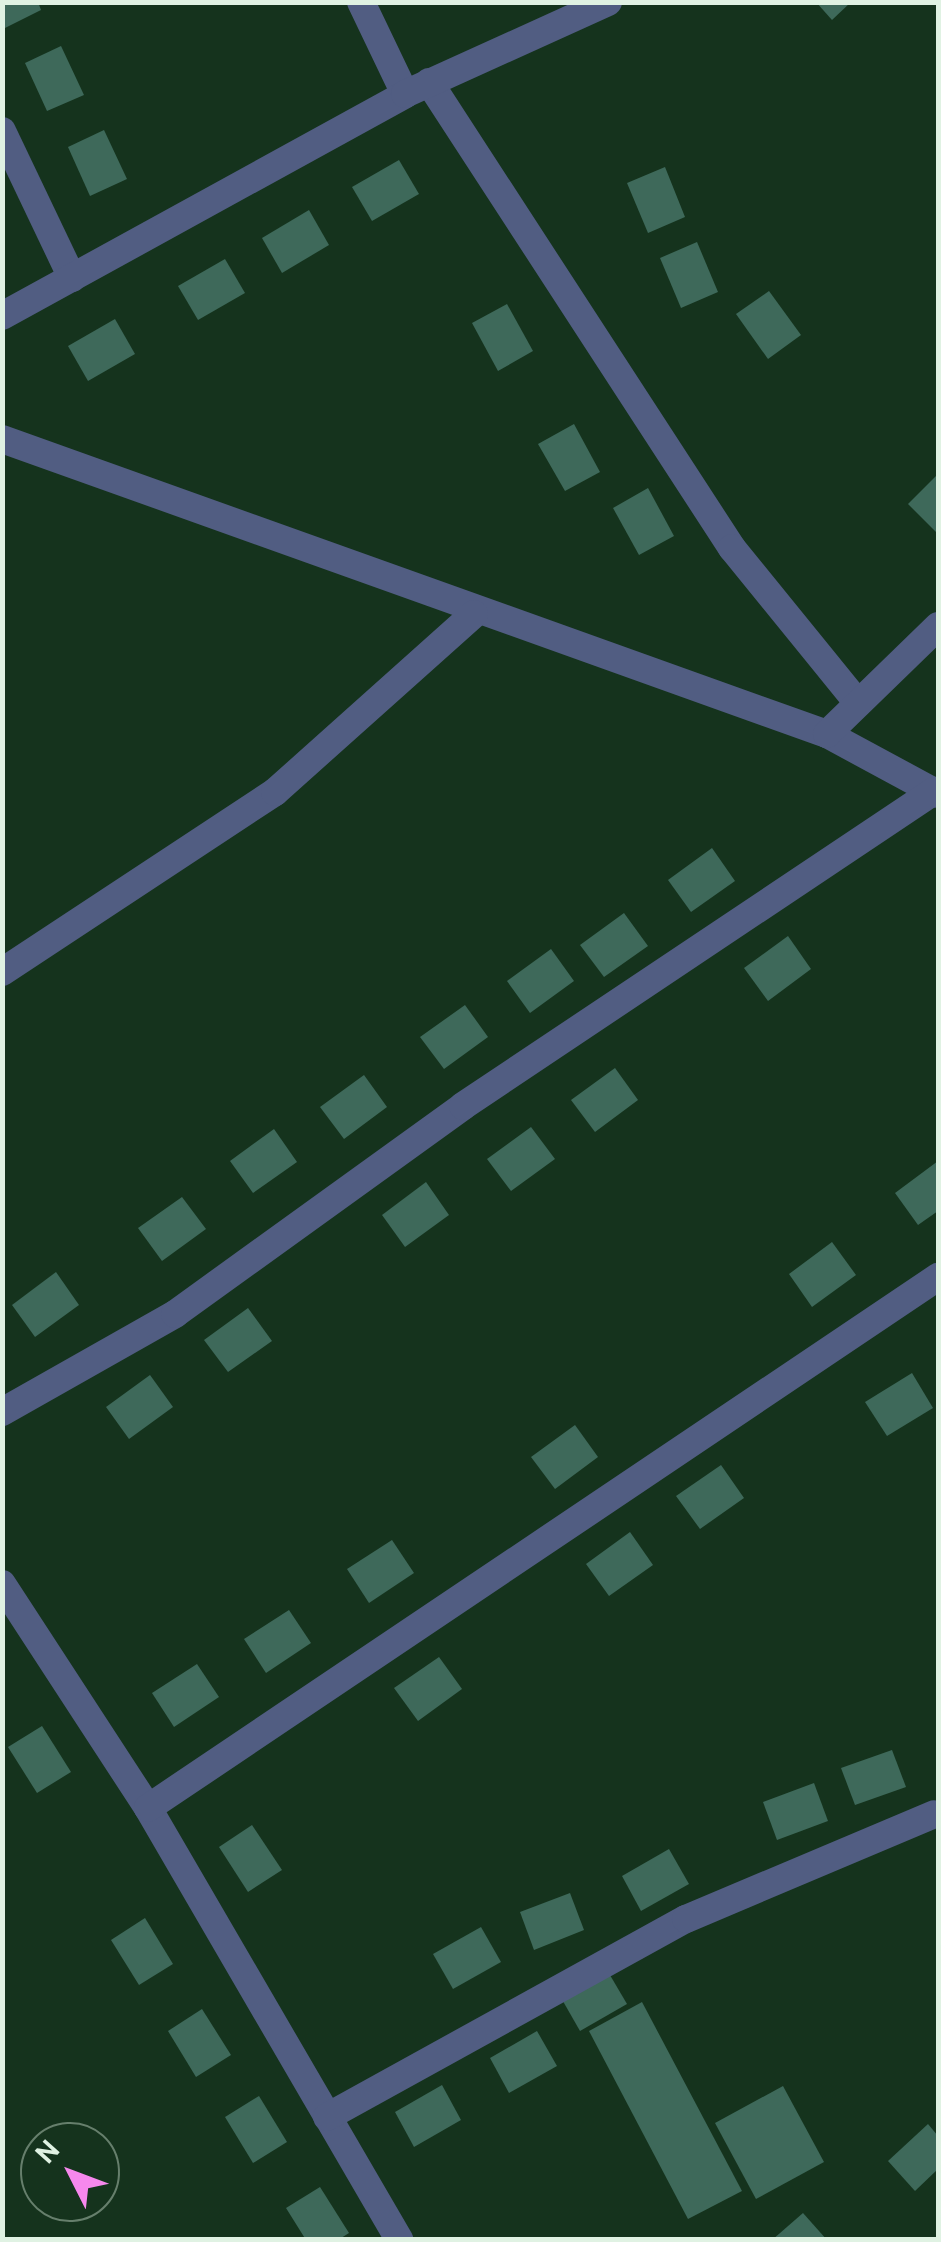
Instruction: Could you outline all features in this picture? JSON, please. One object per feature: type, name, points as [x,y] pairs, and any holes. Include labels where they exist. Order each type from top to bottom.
[{"type":"street","points":[[361,2],[732,548],[858,703]]},
{"type":"street","points":[[2,316],[417,88],[608,2]]},
{"type":"street","points":[[2,131],[72,278]]},
{"type":"street","points":[[2,439],[474,614],[827,734],[936,792],[463,1106],[175,1314],[2,1412]]},
{"type":"street","points":[[2,972],[275,792],[474,614]]},
{"type":"street","points":[[827,734],[938,626]]},
{"type":"street","points":[[148,1808],[938,1277]]},
{"type":"street","points":[[2,1584],[148,1808],[399,2240]]},
{"type":"street","points":[[327,2117],[686,1919],[934,1814]]},
{"type":"building","points":[[2,2],[38,2],[41,10],[5,28]]},
{"type":"building","points":[[816,2],[851,2],[832,20]]},
{"type":"building","points":[[61,46],[84,95],[47,111],[25,63]]},
{"type":"building","points":[[104,130],[127,179],[90,196],[68,147]]},
{"type":"building","points":[[399,160],[419,194],[372,221],[352,187]]},
{"type":"building","points":[[665,167],[685,217],[648,233],[627,183]]},
{"type":"building","points":[[309,210],[329,245],[282,273],[262,238]]},
{"type":"building","points":[[697,242],[718,292],[681,308],[660,258]]},
{"type":"building","points":[[225,259],[245,293],[198,320],[178,286]]},
{"type":"building","points":[[769,291],[801,335],[768,359],[736,314]]},
{"type":"building","points":[[507,304],[533,351],[498,371],[472,323]]},
{"type":"building","points":[[115,319],[135,354],[88,381],[68,346]]},
{"type":"building","points":[[574,424],[600,472],[565,491],[538,444]]},
{"type":"building","points":[[938,474],[938,530],[936,532],[908,504]]},
{"type":"building","points":[[648,488],[674,536],[639,555],[613,508]]},
{"type":"building","points":[[712,848],[735,881],[691,912],[668,880]]},
{"type":"building","points":[[624,913],[648,946],[604,977],[580,945]]},
{"type":"building","points":[[788,936],[811,969],[768,1001],[744,968]]},
{"type":"building","points":[[551,949],[574,981],[530,1013],[507,981]]},
{"type":"building","points":[[465,1005],[488,1037],[444,1069],[420,1037]]},
{"type":"building","points":[[615,1068],[638,1100],[595,1132],[571,1100]]},
{"type":"building","points":[[364,1075],[387,1107],[344,1139],[320,1107]]},
{"type":"building","points":[[531,1127],[555,1159],[511,1191],[487,1159]]},
{"type":"building","points":[[274,1129],[297,1162],[253,1193],[230,1161]]},
{"type":"building","points":[[938,1161],[938,1211],[918,1225],[895,1193]]},
{"type":"building","points":[[426,1182],[449,1215],[405,1247],[382,1215]]},
{"type":"building","points":[[182,1197],[206,1229],[162,1261],[138,1228]]},
{"type":"building","points":[[832,1242],[856,1275],[812,1307],[789,1274]]},
{"type":"building","points":[[56,1272],[79,1305],[35,1337],[12,1305]]},
{"type":"building","points":[[248,1308],[272,1341],[228,1372],[204,1340]]},
{"type":"building","points":[[912,1373],[933,1408],[887,1436],[865,1402]]},
{"type":"building","points":[[150,1375],[173,1407],[129,1439],[106,1407]]},
{"type":"building","points":[[575,1425],[598,1457],[555,1489],[531,1457]]},
{"type":"building","points":[[721,1465],[744,1498],[700,1529],[676,1496]]},
{"type":"building","points":[[630,1532],[653,1565],[609,1596],[586,1564]]},
{"type":"building","points":[[392,1540],[414,1573],[369,1603],[347,1569]]},
{"type":"building","points":[[289,1610],[311,1643],[266,1673],[244,1639]]},
{"type":"building","points":[[439,1657],[462,1689],[418,1721],[394,1688]]},
{"type":"building","points":[[197,1664],[219,1697],[174,1727],[152,1693]]},
{"type":"building","points":[[42,1726],[71,1772],[37,1793],[8,1747]]},
{"type":"building","points":[[892,1750],[906,1787],[855,1805],[841,1768]]},
{"type":"building","points":[[814,1783],[828,1821],[777,1840],[763,1802]]},
{"type":"building","points":[[252,1825],[282,1870],[248,1892],[219,1847]]},
{"type":"building","points":[[669,1849],[689,1884],[641,1911],[622,1876]]},
{"type":"building","points":[[570,1893],[584,1930],[534,1950],[520,1912]]},
{"type":"building","points":[[145,1918],[173,1964],[139,1985],[111,1940]]},
{"type":"building","points":[[481,1927],[501,1962],[453,1989],[433,1954]]},
{"type":"building","points":[[607,1970],[627,2004],[580,2031],[560,1996]]},
{"type":"building","points":[[642,2002],[742,2191],[688,2219],[589,2031]]},
{"type":"building","points":[[202,2009],[231,2055],[196,2077],[168,2031]]},
{"type":"building","points":[[537,2031],[557,2066],[509,2093],[490,2058]]},
{"type":"building","points":[[442,2085],[461,2120],[414,2147],[395,2112]]},
{"type":"building","points":[[783,2086],[824,2162],[756,2199],[715,2123]]},
{"type":"building","points":[[259,2096],[287,2142],[253,2163],[225,2117]]},
{"type":"building","points":[[928,2124],[938,2136],[938,2169],[915,2191],[888,2161]]},
{"type":"building","points":[[320,2187],[349,2233],[338,2240],[306,2240],[286,2208]]},
{"type":"building","points":[[803,2213],[827,2240],[772,2240]]}]
